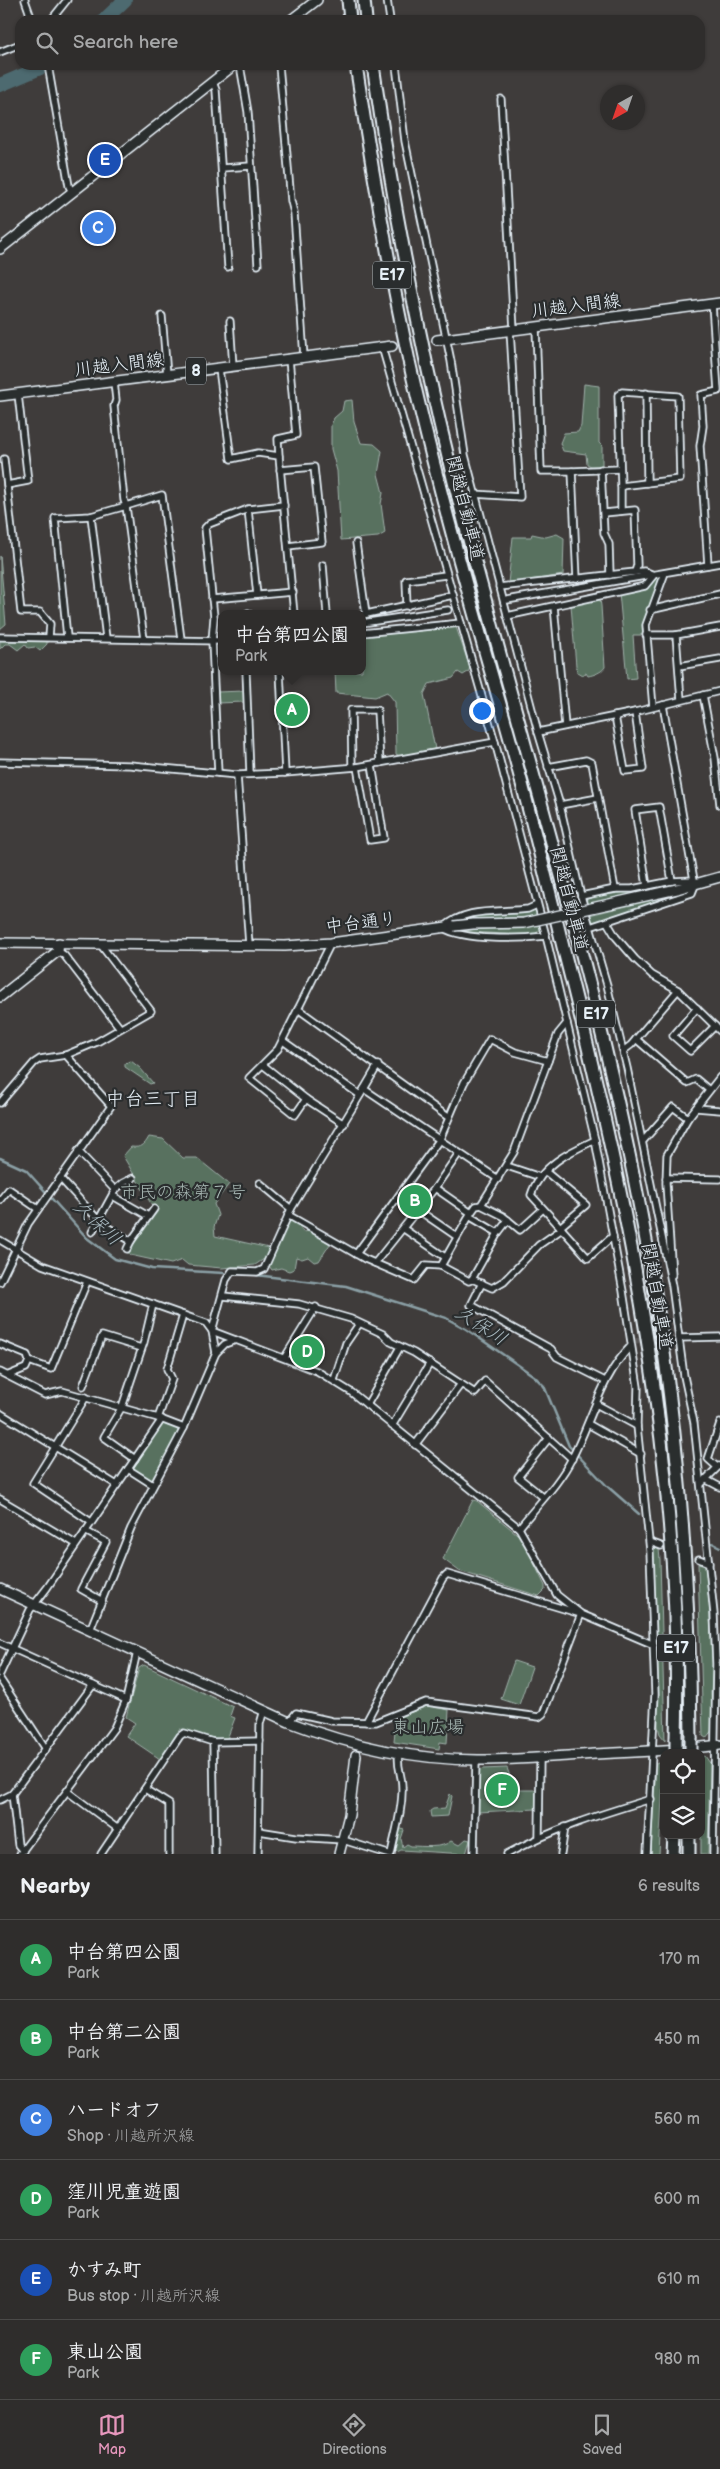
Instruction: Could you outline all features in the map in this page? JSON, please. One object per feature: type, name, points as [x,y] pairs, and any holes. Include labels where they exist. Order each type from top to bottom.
[{"type":"highway","points":[[348,0],[350,15]]},
{"type":"highway","points":[[364,0],[366,15]]},
{"type":"highway","name":"関越自動車道","points":[[357,70],[377,195],[410,363],[477,627],[504,720],[578,1003],[604,1111],[634,1262],[658,1414],[667,1507],[675,1635],[676,1749]]},
{"type":"highway","name":"関越自動車道","points":[[374,70],[392,197],[425,357],[453,478],[591,993],[644,1232],[672,1404],[680,1484],[690,1618],[691,1749]]},
{"type":"street","points":[[25,0],[30,15]]},
{"type":"street","points":[[55,15],[66,0]]},
{"type":"street","points":[[298,15],[317,0]]},
{"type":"street","points":[[387,0],[389,15]]},
{"type":"street","points":[[0,52],[15,46]]},
{"type":"street","points":[[49,70],[69,186],[72,192]]},
{"type":"street","points":[[0,249],[228,70]]},
{"type":"street","points":[[241,70],[248,112],[258,265]]},
{"type":"street","points":[[279,70],[291,201],[294,213],[304,357]]},
{"type":"street","points":[[397,70],[404,141],[465,456],[538,732],[560,806],[581,896],[623,1051],[671,1282]]},
{"type":"street","points":[[212,82],[216,90],[228,267]]},
{"type":"street","points":[[474,494],[520,497],[501,99]]},
{"type":"street","points":[[222,168],[251,166]]},
{"type":"street","points":[[708,565],[700,446],[703,426],[701,395],[718,391],[716,304]]},
{"type":"street","name":"川越入間線","points":[[442,340],[716,304]]},
{"type":"street","points":[[162,316],[166,375]]},
{"type":"street","points":[[230,321],[234,367]]},
{"type":"street","points":[[536,328],[541,471],[620,469]]},
{"type":"street","name":"川越入間線","points":[[0,396],[392,346]]},
{"type":"street","points":[[382,347],[495,742],[546,936],[595,1140],[632,1343],[638,1387],[637,1426],[650,1542],[654,1645],[655,1694],[647,1854]]},
{"type":"street","points":[[288,359],[296,435],[278,439],[294,610]]},
{"type":"street","points":[[219,369],[231,459],[258,453],[279,456]]},
{"type":"street","points":[[114,382],[116,400],[114,406],[124,500],[144,639]]},
{"type":"street","points":[[621,486],[680,479],[678,396],[622,392],[618,395],[621,511]]},
{"type":"street","points":[[646,393],[647,483]]},
{"type":"street","points":[[8,485],[28,481],[18,394]]},
{"type":"street","points":[[4,459],[21,612],[40,612],[50,624],[49,637]]},
{"type":"street","points":[[280,470],[314,467],[318,504],[322,542],[288,546]]},
{"type":"street","points":[[601,469],[604,533],[609,544],[610,575]]},
{"type":"street","points":[[572,471],[577,579]]},
{"type":"street","points":[[67,637],[55,518],[91,516],[162,495],[181,640]]},
{"type":"street","points":[[218,773],[212,641],[214,617],[206,526],[248,509],[284,505]]},
{"type":"street","points":[[248,509],[257,595]]},
{"type":"street","points":[[604,512],[635,510],[637,566],[635,572]]},
{"type":"street","points":[[91,516],[106,638]]},
{"type":"street","points":[[356,543],[364,610]]},
{"type":"street","points":[[507,600],[720,563]]},
{"type":"street","points":[[323,565],[327,610]]},
{"type":"street","points":[[499,588],[644,571],[654,575]]},
{"type":"street","points":[[653,707],[646,625],[665,574]]},
{"type":"street","points":[[407,606],[406,580],[446,575]]},
{"type":"street","points":[[507,616],[645,586],[654,575]]},
{"type":"street","points":[[212,599],[293,592]]},
{"type":"street","points":[[650,610],[720,594]]},
{"type":"street","points":[[366,614],[453,595]]},
{"type":"street","points":[[554,606],[565,726]]},
{"type":"street","points":[[366,622],[448,610]]},
{"type":"street","points":[[366,633],[461,623]]},
{"type":"street","points":[[646,635],[676,635],[720,627]]},
{"type":"street","points":[[676,635],[681,700]]},
{"type":"street","points":[[0,637],[218,641]]},
{"type":"street","points":[[679,666],[720,659]]},
{"type":"street","points":[[246,675],[250,774]]},
{"type":"street","points":[[280,675],[285,773]]},
{"type":"street","points":[[538,732],[634,712],[720,691]]},
{"type":"street","points":[[703,695],[715,758],[720,806]]},
{"type":"street","points":[[590,927],[692,893],[695,882],[664,705]]},
{"type":"street","points":[[372,765],[384,838],[370,840],[354,767],[351,710],[377,710],[380,763]]},
{"type":"street","points":[[615,716],[625,771],[643,769],[634,712]]},
{"type":"street","points":[[0,762],[130,765],[237,775],[285,773],[372,765],[495,742]]},
{"type":"street","points":[[548,767],[586,760],[592,763],[615,889]]},
{"type":"street","points":[[237,775],[249,945]]},
{"type":"street","points":[[560,806],[598,798]]},
{"type":"street","points":[[581,896],[615,889],[675,885],[659,807],[635,810],[647,886]]},
{"type":"street","name":"中台通り","points":[[0,943],[58,947],[100,944],[285,946],[331,943],[481,923],[524,922],[675,885],[720,877]]},
{"type":"street","points":[[537,905],[528,909],[470,914],[457,918],[443,928],[453,934],[468,937],[518,938],[546,936]]},
{"type":"street","points":[[608,922],[616,937],[636,960],[652,975],[678,990],[697,1008],[718,1028],[690,1050],[673,1036],[697,1008]]},
{"type":"street","points":[[306,1099],[295,1115],[249,1078],[263,1065],[283,1040],[331,943]]},
{"type":"street","points":[[0,1104],[34,1063],[46,1058],[66,1055],[97,1042],[151,1011],[100,944]]},
{"type":"street","points":[[2,993],[58,947],[120,1028]]},
{"type":"street","points":[[623,1051],[636,1039],[678,990]]},
{"type":"street","points":[[298,1009],[448,1117]]},
{"type":"street","points":[[441,1266],[456,1236],[470,1214],[476,1206],[481,1204],[507,1166],[524,1130],[532,1098],[558,1034],[567,1023]]},
{"type":"street","points":[[356,1254],[440,1139],[464,1083],[490,1039],[515,1052],[548,1061]]},
{"type":"street","points":[[636,1039],[687,1082],[696,1079],[709,1090]]},
{"type":"street","points":[[283,1040],[362,1092],[440,1139],[498,1179]]},
{"type":"street","points":[[0,1282],[28,1224],[78,1151],[112,1106],[66,1055]]},
{"type":"street","points":[[263,1065],[306,1099],[344,1124]]},
{"type":"street","points":[[212,1331],[226,1280],[232,1271],[257,1272],[264,1269],[290,1212],[378,1065]]},
{"type":"street","points":[[713,1854],[717,1745],[717,1615],[709,1563],[703,1482],[694,1422],[677,1336],[671,1282],[666,1178],[667,1155],[688,1118],[720,1077]]},
{"type":"street","points":[[643,1141],[673,1107],[688,1118]]},
{"type":"street","points":[[696,1108],[720,1110]]},
{"type":"street","points":[[595,1140],[561,1157],[540,1177],[531,1194],[588,1258],[613,1236]]},
{"type":"street","points":[[78,1151],[114,1193],[148,1216]]},
{"type":"street","points":[[374,1264],[404,1229],[459,1153]]},
{"type":"street","points":[[507,1166],[540,1177]]},
{"type":"street","points":[[260,1183],[290,1212],[374,1264],[414,1280],[426,1265],[441,1266],[469,1281],[472,1279],[492,1288],[504,1281],[539,1245],[586,1205],[546,1172]]},
{"type":"street","points":[[60,1178],[102,1224],[131,1240]]},
{"type":"street","points":[[92,1232],[114,1193],[123,1183],[133,1178]]},
{"type":"street","points":[[666,1178],[720,1179]]},
{"type":"street","points":[[0,1200],[9,1188],[38,1209]]},
{"type":"street","points":[[435,1188],[498,1233]]},
{"type":"street","points":[[481,1204],[508,1220],[520,1230],[543,1208]]},
{"type":"street","points":[[127,1249],[131,1240],[154,1209]]},
{"type":"street","points":[[418,1210],[456,1236]]},
{"type":"street","points":[[472,1279],[498,1233],[508,1220]]},
{"type":"street","points":[[404,1229],[445,1257]]},
{"type":"street","points":[[0,1240],[42,1265],[206,1323],[212,1331],[216,1353]]},
{"type":"street","points":[[29,1361],[51,1370],[87,1282]]},
{"type":"street","points":[[482,1283],[471,1305],[551,1349],[557,1357],[606,1382]]},
{"type":"street","points":[[223,1296],[316,1307],[383,1334],[400,1347],[430,1363],[475,1393],[485,1381],[572,1459]]},
{"type":"street","points":[[136,1459],[105,1438],[122,1407],[142,1348],[153,1304]]},
{"type":"street","points":[[285,1357],[316,1307]]},
{"type":"street","points":[[0,1674],[30,1610],[136,1459],[160,1419],[172,1379],[167,1369],[183,1315]]},
{"type":"street","points":[[334,1380],[346,1343],[359,1324]]},
{"type":"street","points":[[212,1331],[285,1357],[334,1380],[367,1405],[519,1528],[552,1588],[581,1614]]},
{"type":"street","points":[[83,1386],[102,1336],[142,1348]]},
{"type":"street","points":[[677,1336],[720,1337]]},
{"type":"street","points":[[90,1630],[131,1528],[184,1428],[216,1353],[225,1344],[236,1340]]},
{"type":"street","points":[[519,1528],[543,1497],[556,1484],[572,1459],[606,1382],[632,1343]]},
{"type":"street","points":[[0,1344],[28,1355],[29,1361],[26,1368],[9,1376]]},
{"type":"street","points":[[367,1405],[400,1347]]},
{"type":"street","points":[[392,1426],[430,1363]]},
{"type":"street","points":[[0,1372],[46,1395],[62,1391],[122,1407],[184,1428]]},
{"type":"street","points":[[415,1445],[461,1384]]},
{"type":"street","points":[[86,1397],[33,1483],[91,1522]]},
{"type":"street","points":[[596,1404],[637,1426]]},
{"type":"street","points":[[0,1413],[117,1485]]},
{"type":"street","points":[[703,1482],[719,1466],[708,1460],[720,1423]]},
{"type":"street","points":[[588,1424],[641,1454]]},
{"type":"street","points":[[543,1497],[518,1477],[549,1438]]},
{"type":"street","points":[[128,1469],[153,1485]]},
{"type":"street","points":[[703,1482],[720,1487]]},
{"type":"street","points":[[0,1499],[76,1544]]},
{"type":"street","points":[[85,1531],[106,1542],[81,1588],[102,1601]]},
{"type":"street","points":[[650,1542],[661,1546]]},
{"type":"street","points":[[698,1559],[709,1563]]},
{"type":"street","points":[[366,1722],[443,1578],[447,1574],[581,1614],[654,1645]]},
{"type":"street","points":[[0,1589],[289,1722],[343,1740],[399,1752],[476,1760],[540,1758],[717,1745]]},
{"type":"street","points":[[289,1722],[296,1714],[332,1721],[366,1722],[383,1720],[426,1702],[539,1717],[543,1714],[581,1614]]},
{"type":"street","points":[[0,1643],[126,1700]]},
{"type":"street","points":[[12,1794],[18,1845],[22,1852],[114,1728],[126,1700],[137,1652]]},
{"type":"street","points":[[0,1679],[46,1748]]},
{"type":"street","points":[[0,1800],[12,1794],[93,1686]]},
{"type":"street","points":[[258,1854],[260,1724],[264,1710]]},
{"type":"street","points":[[101,1854],[182,1734],[213,1742],[260,1741]]},
{"type":"street","points":[[213,1742],[215,1854]]},
{"type":"street","points":[[259,1831],[296,1837],[342,1840],[389,1854],[402,1799],[402,1785],[397,1765],[399,1752]]},
{"type":"street","points":[[339,1854],[349,1815],[356,1755]]},
{"type":"street","points":[[539,1837],[540,1758]]},
{"type":"street","points":[[474,1854],[476,1760]]},
{"type":"street","points":[[145,1789],[168,1804],[169,1854]]},
{"type":"street","points":[[68,1792],[118,1829]]},
{"type":"street","points":[[507,1854],[565,1826],[651,1799]]},
{"type":"street","points":[[561,1854],[565,1826]]},
{"type":"street","points":[[522,1846],[522,1854]]},
{"type":"green space","points":[[584,384],[599,386],[599,443],[602,446],[602,466],[587,464],[586,454],[563,451],[560,443],[564,433],[578,432],[581,426]]},
{"type":"green space","points":[[352,400],[354,422],[361,443],[374,444],[382,451],[378,474],[383,493],[381,504],[385,533],[378,537],[341,540],[337,471],[331,449],[331,425],[334,418],[342,411],[344,401]]},
{"type":"green space","points":[[532,534],[546,537],[557,534],[564,538],[563,575],[508,583],[513,537],[531,537]]},
{"type":"green space","points":[[0,556],[6,624],[0,629]]},
{"type":"green space","points":[[664,574],[645,635],[633,635],[636,678],[627,679],[619,592],[645,586],[654,576]]},
{"type":"green space","points":[[595,598],[600,599],[605,667],[598,673],[588,676],[586,673],[582,675],[577,672],[571,605]]},
{"type":"green space","points":[[456,627],[470,668],[463,675],[458,672],[453,678],[429,684],[424,694],[435,749],[400,756],[396,754],[395,702],[387,692],[375,697],[336,693],[335,675],[366,675],[366,635]]},
{"type":"green space","points":[[0,636],[47,639],[47,644],[40,651],[35,647],[28,648],[25,644],[18,650],[10,644],[5,644],[0,649]]},
{"type":"green space","points":[[244,691],[245,702],[217,703],[217,692]]},
{"type":"green space","points":[[676,884],[586,906],[588,898]]},
{"type":"green space","points":[[678,894],[598,922],[591,921],[589,915]]},
{"type":"green space","points":[[535,910],[538,915],[528,917],[456,921],[471,915]]},
{"type":"green space","points":[[540,925],[541,929],[535,934],[521,935],[454,931]]},
{"type":"green space","points":[[131,1061],[153,1083],[150,1084],[125,1067],[125,1063]]},
{"type":"green space","name":"市民の森第７号","points":[[149,1137],[163,1139],[183,1158],[197,1158],[229,1184],[214,1204],[218,1215],[214,1227],[215,1236],[269,1248],[267,1257],[255,1265],[222,1268],[188,1265],[182,1260],[171,1264],[130,1255],[128,1252],[153,1207],[123,1156],[131,1147],[142,1146]]},
{"type":"green space","points":[[418,1188],[427,1194],[413,1213],[404,1206]]},
{"type":"green space","points":[[291,1221],[296,1222],[303,1232],[310,1231],[330,1244],[319,1261],[314,1262],[308,1257],[302,1259],[296,1257],[294,1269],[289,1271],[281,1268],[272,1270],[269,1266],[287,1224]]},
{"type":"green space","points":[[163,1422],[179,1432],[151,1481],[131,1469]]},
{"type":"green space","points":[[473,1500],[477,1501],[522,1538],[545,1586],[545,1590],[539,1596],[459,1571],[443,1559]]},
{"type":"green space","points":[[659,1549],[660,1560],[665,1740],[660,1734],[658,1726],[653,1572],[653,1550]]},
{"type":"green space","points":[[698,1564],[705,1566],[707,1569],[713,1663],[711,1693],[713,1729],[706,1738],[703,1736]]},
{"type":"green space","points":[[514,1661],[532,1667],[519,1705],[501,1699]]},
{"type":"green space","points":[[144,1665],[233,1707],[230,1716],[235,1718],[227,1739],[212,1738],[180,1729],[160,1759],[126,1736],[135,1723],[126,1717],[139,1668]]},
{"type":"green space","name":"東山広場","points":[[427,1706],[449,1710],[447,1743],[440,1742],[439,1749],[394,1742],[396,1718]]},
{"type":"green space","points":[[705,1756],[710,1763],[708,1854],[701,1854],[701,1839],[705,1839]]},
{"type":"green space","points":[[660,1762],[659,1854],[651,1854],[656,1764]]},
{"type":"green space","points":[[507,1768],[515,1790],[536,1790],[536,1809],[478,1812],[479,1771],[482,1769]]},
{"type":"green space","points":[[450,1794],[452,1796],[448,1816],[431,1817],[430,1811],[433,1809],[445,1808]]},
{"type":"green space","points":[[399,1828],[404,1830],[401,1839],[403,1847],[407,1844],[426,1847],[437,1846],[451,1841],[459,1845],[466,1839],[470,1840],[466,1854],[401,1850],[397,1852],[394,1848]]},
{"type":"waterway","points":[[109,15],[125,0]]},
{"type":"waterway","points":[[0,85],[35,70]]},
{"type":"waterway","name":"久保川","points":[[0,1158],[26,1170],[87,1238],[115,1259],[152,1269],[224,1273]]},
{"type":"waterway","name":"久保川","points":[[256,1275],[346,1286],[446,1318],[466,1329],[534,1376],[544,1386],[569,1446],[607,1486],[639,1514]]},
{"type":"waterway","name":"久保川","points":[[712,1543],[720,1547]]},
{"type":"tunnel","points":[[392,346],[437,340]]},
{"type":"tunnel","points":[[448,610],[507,600]]},
{"type":"tunnel","points":[[635,1341],[673,1336]]},
{"type":"tunnel","points":[[661,1546],[699,1559]]},
{"type":"place","name":"かすみ町","points":[[105,160]]},
{"type":"place","name":"ハードオフ","points":[[98,228]]},
{"type":"place","name":"中台第四公園","points":[[292,710]]},
{"type":"place","name":"中台第二公園","points":[[415,1201]]},
{"type":"place","name":"窪川児童遊園","points":[[307,1352]]},
{"type":"place","name":"東山公園","points":[[502,1790]]},
{"type":"district","name":"中台三丁目","points":[[153,1099]]}]
